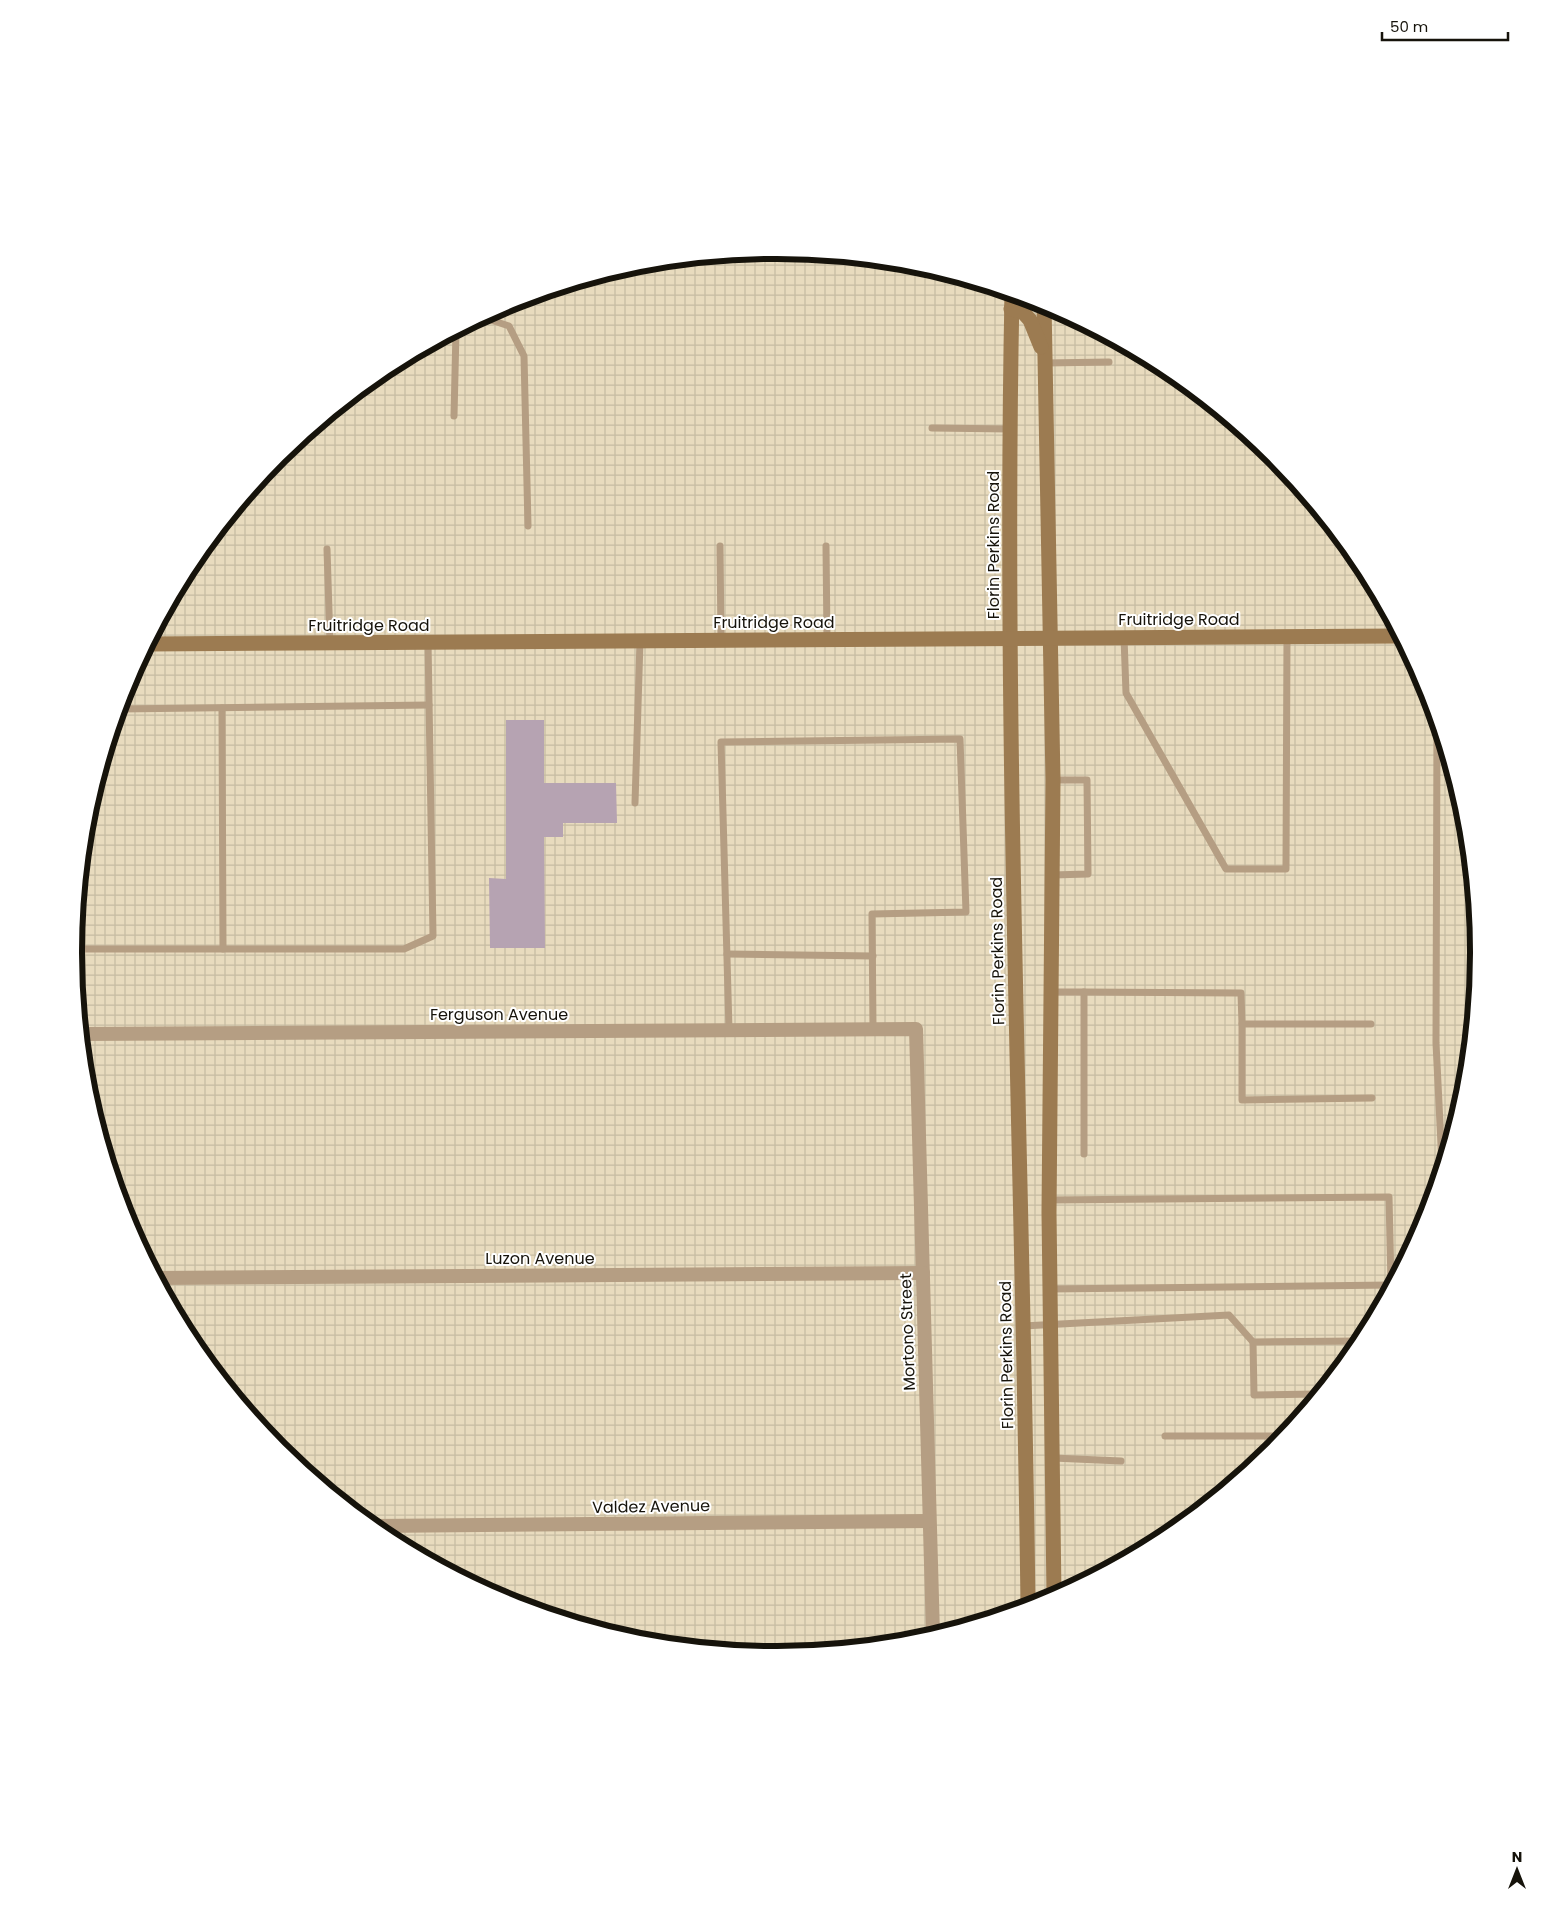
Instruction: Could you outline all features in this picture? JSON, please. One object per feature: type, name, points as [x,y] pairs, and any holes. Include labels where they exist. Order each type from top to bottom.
[{"type":"main road","points":[[1012,301],[1030,320],[1044,361]]},
{"type":"main road","name":"Florin Perkins Road","points":[[1012,301],[1010,429],[1013,877],[1028,1598]]},
{"type":"main road","points":[[1044,313],[1053,780],[1049,1200],[1054,1587]]},
{"type":"main road","name":"Fruitridge Road","points":[[155,644],[1393,636]]},
{"type":"street","name":"Ferguson Avenue","points":[[87,1034],[916,1029]]},
{"type":"street","name":"Mortono Street","points":[[916,1029],[933,1628]]},
{"type":"street","name":"Luzon Avenue","points":[[164,1278],[923,1273]]},
{"type":"street","name":"Valdez Avenue","points":[[387,1526],[929,1521]]},
{"type":"lane","points":[[492,320],[509,326],[524,356],[528,526]]},
{"type":"lane","points":[[454,416],[456,338]]},
{"type":"lane","points":[[1044,361],[1109,362]]},
{"type":"lane","points":[[932,428],[1010,429]]},
{"type":"lane","points":[[720,546],[721,640]]},
{"type":"lane","points":[[826,546],[827,639]]},
{"type":"lane","points":[[327,550],[330,643]]},
{"type":"lane","points":[[1124,637],[1126,693],[1226,869],[1286,869],[1287,636]]},
{"type":"lane","points":[[635,803],[640,640]]},
{"type":"lane","points":[[82,949],[404,949],[433,936],[428,642]]},
{"type":"lane","points":[[127,709],[429,705]]},
{"type":"lane","points":[[222,708],[223,949]]},
{"type":"lane","points":[[728,1030],[722,742],[960,740],[966,912],[872,914],[873,1029]]},
{"type":"lane","points":[[1437,743],[1436,1043],[1441,1148]]},
{"type":"lane","points":[[1052,875],[1088,874],[1087,780],[1053,780]]},
{"type":"lane","points":[[727,954],[872,956]]},
{"type":"lane","points":[[1051,992],[1241,993],[1242,1100],[1372,1098]]},
{"type":"lane","points":[[1084,992],[1084,1154]]},
{"type":"lane","points":[[1242,1024],[1371,1024]]},
{"type":"lane","points":[[1049,1200],[1390,1197],[1391,1273]]},
{"type":"lane","points":[[1050,1289],[1384,1285]]},
{"type":"lane","points":[[1023,1326],[1229,1315],[1253,1342],[1254,1395],[1310,1394]]},
{"type":"lane","points":[[1253,1342],[1351,1341]]},
{"type":"lane","points":[[1165,1436],[1273,1436]]},
{"type":"lane","points":[[1053,1458],[1121,1461]]},
{"type":"shaded area","points":[[731,260],[821,260],[867,265],[911,272],[999,296],[1041,312],[1123,352],[1198,402],[1233,431],[1297,495],[1326,530],[1353,567],[1377,606],[1398,646],[1417,687],[1446,773],[1464,862],[1470,952],[1464,1043],[1446,1132],[1433,1175],[1417,1218],[1377,1299],[1353,1338],[1297,1410],[1233,1474],[1198,1503],[1123,1553],[1083,1574],[999,1609],[955,1622],[911,1633],[821,1645],[731,1645],[685,1640],[641,1633],[553,1609],[511,1593],[429,1553],[354,1503],[319,1474],[255,1410],[226,1375],[199,1338],[175,1299],[154,1259],[135,1218],[106,1132],[88,1043],[84,998],[82,952],[88,862],[106,773],[119,730],[135,687],[175,606],[199,567],[255,495],[319,431],[354,402],[429,352],[469,331],[553,296],[597,283],[641,272]]},
{"type":"building","points":[[506,720],[544,720],[544,783],[616,783],[617,823],[563,823],[563,837],[544,837],[545,948],[490,948],[489,878],[506,879]]}]
